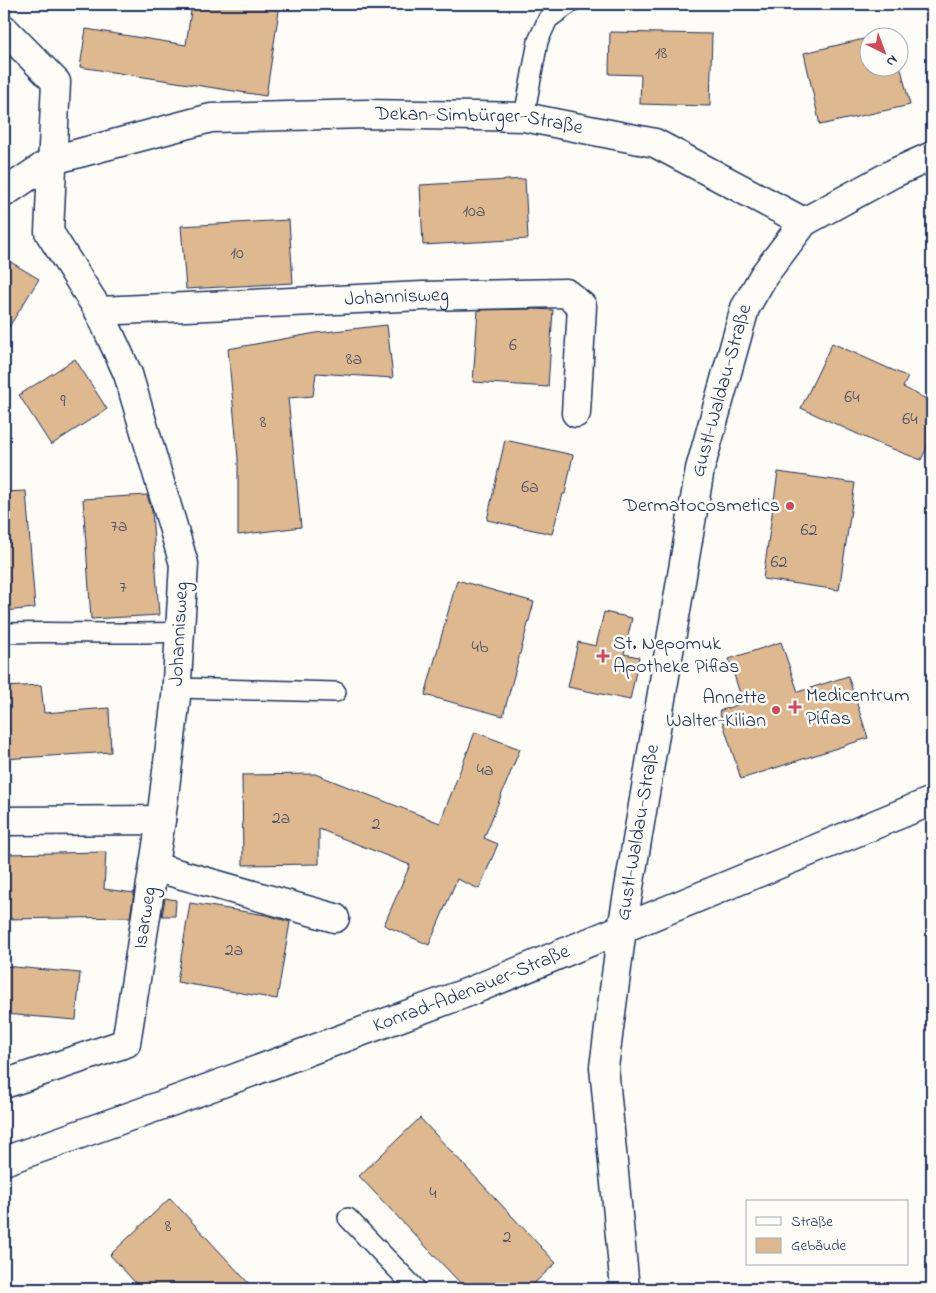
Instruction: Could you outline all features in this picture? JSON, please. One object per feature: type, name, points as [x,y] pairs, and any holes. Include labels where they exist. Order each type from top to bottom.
[{"type":"street","name":"Johannisweg","points":[[4,29],[56,82],[49,232],[99,311],[128,374],[184,564],[177,688],[162,820]]},
{"type":"street","name":"Dekan-Simbürger-Straße","points":[[4,193],[53,160],[211,118],[367,114],[524,118],[655,143],[804,222]]},
{"type":"street","points":[[804,222],[894,173],[932,156]]},
{"type":"street","name":"Gustl-Waldau-Straße","points":[[625,1289],[604,1067],[622,929],[700,469],[745,308],[764,275],[804,222]]},
{"type":"street","name":"Johannisweg","points":[[99,311],[413,296],[566,293],[582,306],[576,413]]},
{"type":"street","name":"Konrad-Adenauer-Straße","points":[[4,1161],[466,993],[932,801]]},
{"type":"street","points":[[4,821],[162,820]]},
{"type":"street","name":"Isarweg","points":[[4,1084],[126,1044],[162,820]]},
{"type":"street","points":[[154,866],[335,918]]},
{"type":"lane","points":[[524,118],[538,41],[548,19],[569,4]]},
{"type":"lane","points":[[4,633],[150,634],[180,632]]},
{"type":"lane","points":[[177,688],[336,692]]},
{"type":"lane","points":[[348,1218],[416,1289]]},
{"type":"building","points":[[192,4],[280,4],[266,96],[80,67],[86,29],[186,45]]},
{"type":"building","points":[[610,32],[712,34],[710,106],[640,104],[641,75],[609,74]]},
{"type":"building","points":[[858,40],[858,78],[903,78],[910,105],[820,125],[804,53]]},
{"type":"building","points":[[525,179],[528,239],[423,245],[420,185]]},
{"type":"building","points":[[289,220],[293,283],[186,289],[181,226]]},
{"type":"building","points":[[4,258],[39,279],[4,335]]},
{"type":"building","points":[[478,310],[553,310],[548,387],[473,382]]},
{"type":"building","points":[[387,325],[393,378],[316,373],[313,396],[288,398],[301,527],[238,535],[238,458],[228,349],[316,333]]},
{"type":"building","points":[[832,343],[908,377],[903,387],[932,402],[932,437],[921,460],[877,443],[801,408]]},
{"type":"building","points":[[75,359],[107,409],[51,445],[19,395]]},
{"type":"building","points":[[505,440],[573,455],[565,494],[563,494],[552,534],[487,520]]},
{"type":"building","points":[[778,472],[855,483],[839,590],[763,579]]},
{"type":"building","points":[[26,491],[35,608],[4,611],[4,492]]},
{"type":"building","points":[[147,495],[152,511],[159,615],[91,619],[83,499]]},
{"type":"building","points":[[457,580],[534,602],[503,716],[425,695]]},
{"type":"building","name":"St. Nepomuk Apotheke Piflas","points":[[604,612],[632,618],[624,654],[639,657],[630,700],[568,687],[578,642],[596,646]]},
{"type":"building","name":"Medicentrum Piflas","points":[[781,642],[798,692],[848,676],[868,738],[741,779],[719,711],[743,703],[729,659]]},
{"type":"building","points":[[41,685],[44,713],[109,708],[111,752],[4,759],[4,687]]},
{"type":"building","points":[[475,732],[520,749],[484,838],[498,844],[479,889],[457,879],[429,945],[384,925],[410,865],[319,829],[319,864],[243,865],[242,775],[315,774],[440,823]]},
{"type":"building","points":[[106,852],[104,889],[134,893],[130,917],[5,919],[4,854]]},
{"type":"building","points":[[165,898],[176,900],[175,916],[162,916]]},
{"type":"building","points":[[190,903],[266,915],[290,922],[277,999],[177,982]]},
{"type":"building","points":[[4,966],[80,973],[76,1020],[4,1014]]},
{"type":"building","points":[[420,1118],[556,1263],[528,1289],[466,1289],[359,1176]]},
{"type":"building","points":[[170,1198],[254,1289],[141,1289],[110,1255]]},
{"type":"place","name":"Dermatocosmetics","points":[[790,506]]},
{"type":"place","name":"St. Nepomuk Apotheke Piflas","points":[[603,656]]},
{"type":"place","name":"Medicentrum Piflas","points":[[795,707]]},
{"type":"place","name":"Annette Walter-Kilian","points":[[776,710]]}]
